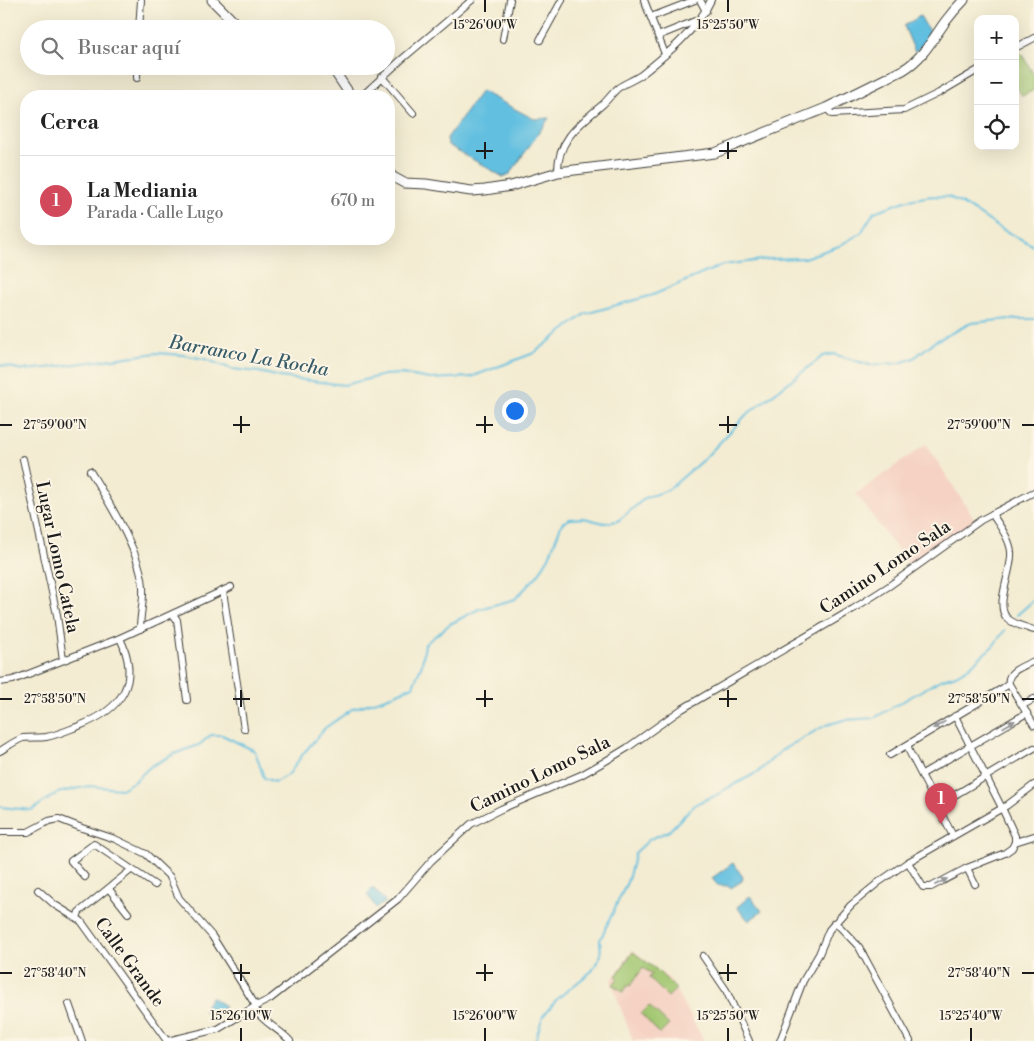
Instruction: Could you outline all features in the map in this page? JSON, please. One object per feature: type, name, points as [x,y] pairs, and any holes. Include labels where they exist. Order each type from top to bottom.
[{"type":"main road","points":[[212,0],[232,20]]},
{"type":"main road","points":[[395,178],[404,183],[426,184],[471,191],[504,188],[558,172],[715,153],[826,108],[890,78],[915,63],[946,20],[964,0]]},
{"type":"main road","points":[[337,75],[347,90]]},
{"type":"street","points":[[140,20],[141,0]]},
{"type":"street","points":[[395,66],[472,0]]},
{"type":"street","points":[[502,39],[510,0]]},
{"type":"street","points":[[540,40],[562,0]]},
{"type":"street","points":[[644,0],[666,54]]},
{"type":"street","points":[[651,17],[695,0]]},
{"type":"street","points":[[700,0],[706,11]]},
{"type":"street","points":[[558,172],[558,160],[564,144],[576,128],[619,88],[640,76],[686,36],[702,18],[711,0]]},
{"type":"street","points":[[658,36],[702,18]]},
{"type":"street","points":[[1019,46],[1034,38]]},
{"type":"street","points":[[826,108],[832,114],[904,110],[939,93],[974,72]]},
{"type":"street","points":[[368,90],[384,75]]},
{"type":"street","points":[[382,77],[393,90]]},
{"type":"street","points":[[395,92],[413,113]]},
{"type":"street","name":"Lugar Lomo Catela","points":[[23,459],[57,615],[63,660]]},
{"type":"street","points":[[90,471],[111,505],[141,572],[143,600],[140,629]]},
{"type":"street","name":"Camino Lomo Sala","points":[[167,1041],[218,1029],[270,999],[398,898],[431,860],[472,824],[501,809],[581,775],[604,762],[627,748],[682,708],[867,600],[981,520],[1034,492]]},
{"type":"street","points":[[992,514],[1011,550],[1004,592],[1004,612],[1009,619],[1034,630]]},
{"type":"street","name":"Lugar Lomo Catela","points":[[0,682],[13,680],[120,638],[231,587]]},
{"type":"street","points":[[224,591],[244,729]]},
{"type":"street","points":[[173,614],[177,620],[187,700]]},
{"type":"street","points":[[0,751],[22,738],[46,737],[65,732],[97,719],[112,707],[123,694],[129,680],[126,652],[120,638]]},
{"type":"street","points":[[1034,660],[1010,674],[1008,679],[1009,684],[1034,725]]},
{"type":"street","points":[[890,755],[1009,684]]},
{"type":"street","points":[[1023,706],[1034,699]]},
{"type":"street","points":[[922,774],[1027,713]]},
{"type":"street","points":[[908,862],[923,887],[927,888],[1004,853],[1012,848],[1015,842],[1015,836],[1002,808],[955,716]]},
{"type":"street","points":[[908,746],[953,836]]},
{"type":"street","points":[[938,805],[1034,748]]},
{"type":"street","points":[[780,1041],[803,982],[834,923],[851,905],[908,862],[1002,808],[1034,785]]},
{"type":"street","points":[[0,832],[28,832],[49,821],[59,819],[115,839],[146,854],[170,877],[179,898],[212,936],[256,1006],[255,1009],[258,1014],[290,1041]]},
{"type":"street","points":[[1015,842],[1034,836]]},
{"type":"street","points":[[85,877],[71,860],[94,844],[155,885]]},
{"type":"street","points":[[968,868],[975,884]]},
{"type":"street","points":[[77,918],[79,912],[131,870]]},
{"type":"street","points":[[109,889],[128,914]]},
{"type":"street","name":"Calle Grande","points":[[38,890],[55,905],[77,918],[167,1041]]},
{"type":"street","points":[[834,923],[859,946],[910,1041]]},
{"type":"street","points":[[703,956],[726,990],[749,1041]]},
{"type":"street","points":[[69,1004],[82,1041]]},
{"type":"shaded area","points":[[926,444],[975,520],[910,566],[856,494]]},
{"type":"shaded area","points":[[633,950],[670,980],[704,1041],[633,1041],[611,981]]},
{"type":"green space","points":[[1021,53],[1034,75],[1034,90],[1022,96],[1019,91],[1019,54]]},
{"type":"green space","points":[[633,952],[657,970],[676,989],[668,997],[649,978],[652,974],[643,968],[630,986],[628,985],[623,992],[613,985],[618,978],[616,976]]},
{"type":"green space","points":[[649,1006],[669,1025],[660,1034],[641,1014]]},
{"type":"water","points":[[920,16],[930,33],[915,52],[904,26]]},
{"type":"water","points":[[481,91],[534,119],[549,118],[510,174],[503,177],[448,145],[447,138]]},
{"type":"water","points":[[733,863],[743,877],[742,881],[731,888],[729,886],[717,885],[712,878]]},
{"type":"water","points":[[373,888],[386,902],[376,908],[367,894]]},
{"type":"water","points":[[750,896],[762,911],[749,921],[737,907]]},
{"type":"water","points":[[211,997],[225,1006],[216,1020],[203,1010]]},
{"type":"waterway","name":"Barranco La Rocha","points":[[0,365],[23,370],[157,353],[205,359],[232,369],[344,385],[384,375],[401,374],[430,379],[471,377],[534,353],[585,314],[653,295],[723,265],[770,259],[804,258],[839,246],[861,233],[874,212],[908,200],[932,196],[949,197],[998,227],[1034,246]]},
{"type":"waterway","points":[[0,807],[32,810],[57,793],[89,786],[121,789],[135,781],[151,766],[174,754],[199,745],[211,735],[222,735],[255,751],[264,778],[275,782],[289,774],[325,728],[352,709],[389,697],[413,686],[422,664],[425,644],[450,624],[479,609],[515,599],[538,575],[549,557],[562,523],[570,519],[584,518],[604,523],[618,521],[645,498],[668,490],[705,458],[746,415],[823,356],[833,354],[870,365],[900,363],[914,358],[934,342],[971,323],[1010,319],[1034,319]]},
{"type":"waterway","points":[[1017,615],[1034,600]]},
{"type":"waterway","points":[[535,1041],[543,1016],[558,998],[592,971],[601,955],[600,940],[628,880],[635,853],[650,839],[669,831],[693,806],[758,772],[782,750],[826,725],[844,720],[874,718],[940,680],[956,675],[968,668],[993,646],[1005,630]]},
{"type":"place","name":"La Mediania","points":[[941,824]]}]
